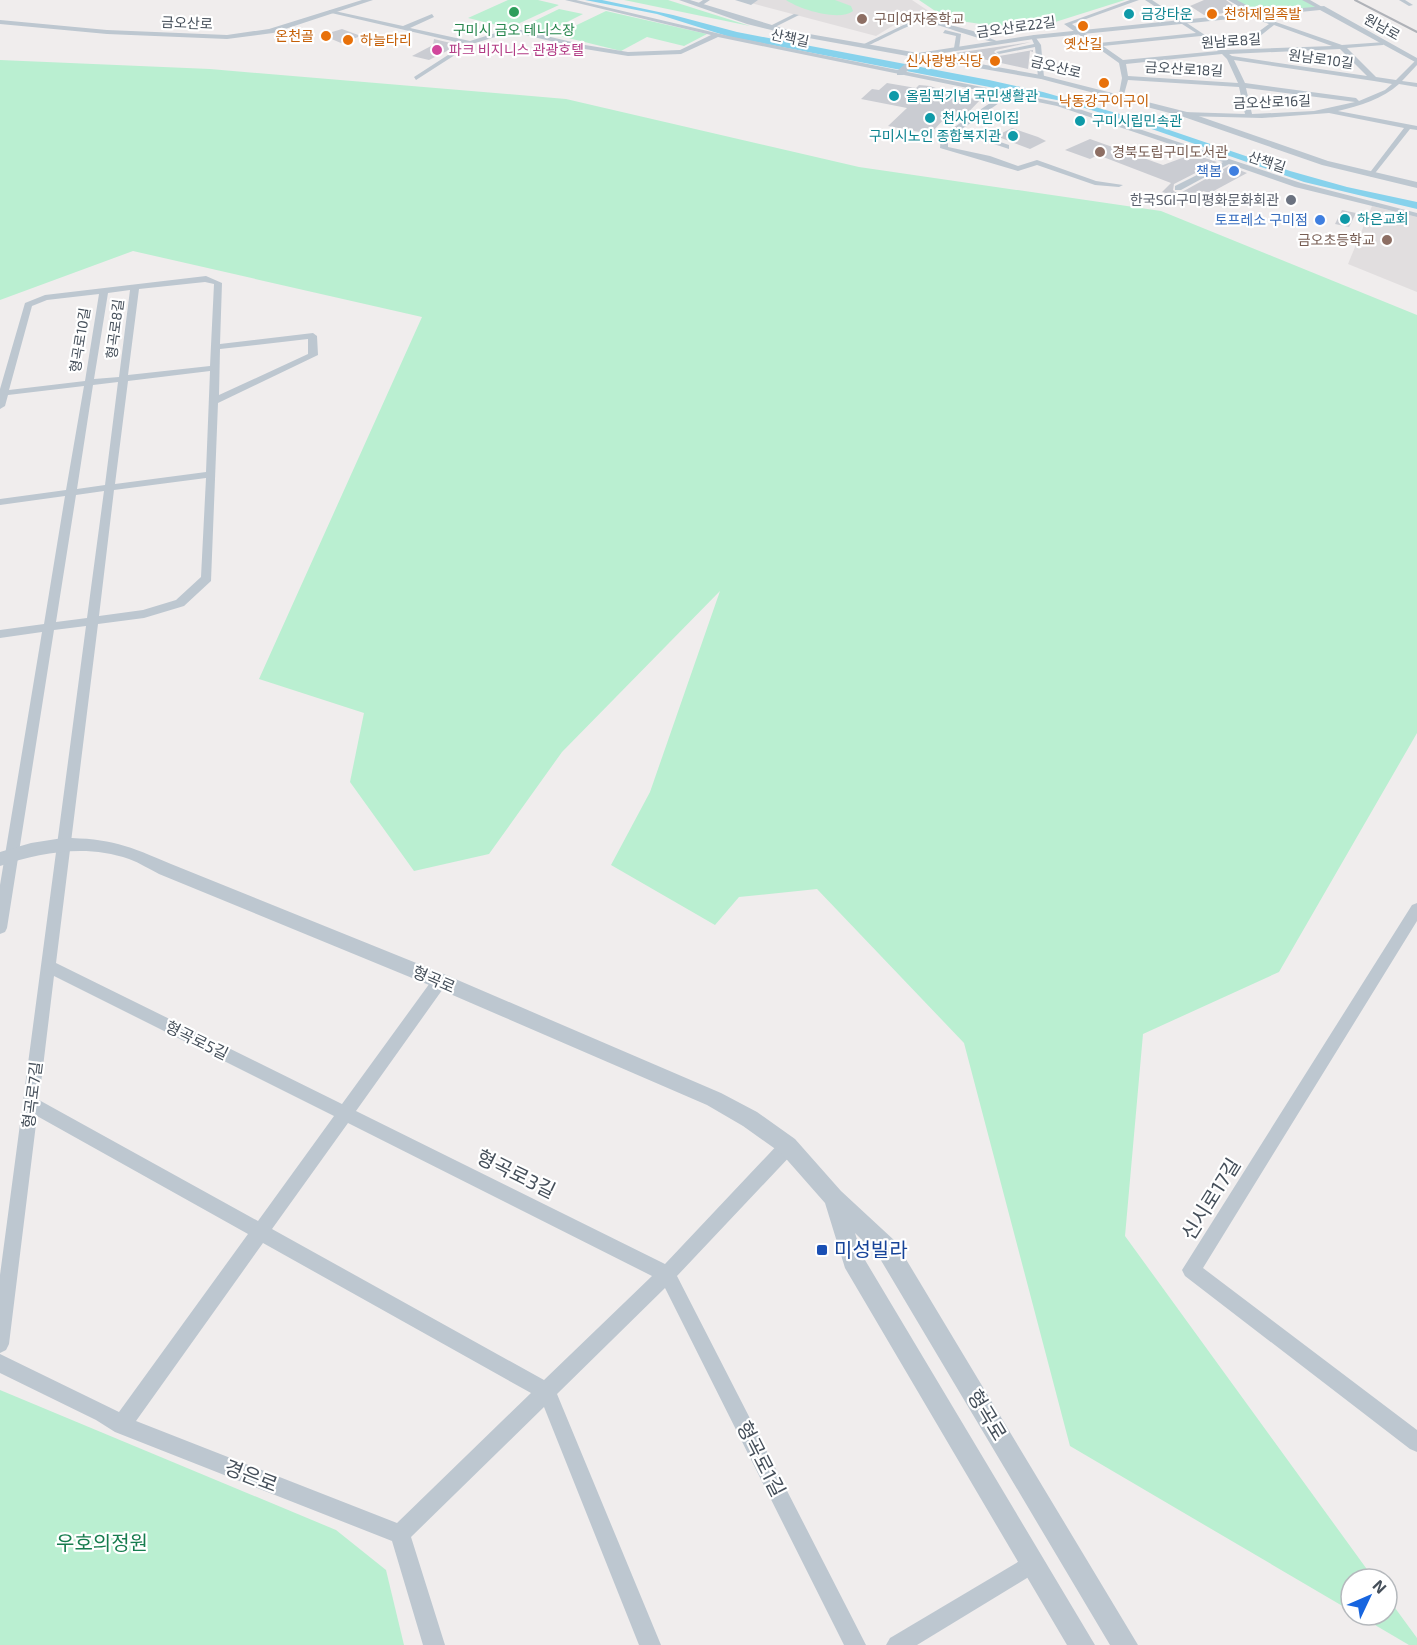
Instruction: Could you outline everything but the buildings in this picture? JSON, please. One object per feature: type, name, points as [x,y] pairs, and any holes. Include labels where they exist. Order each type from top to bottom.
[{"type":"street","name":"금오산로","points":[[0,22],[118,33],[227,37],[258,34],[369,0]]},
{"type":"street","name":"산책길","points":[[568,0],[717,35],[1059,104],[1298,185],[1417,216]]},
{"type":"street","name":"금오산로","points":[[683,0],[769,28],[1041,77],[1184,114],[1308,158],[1417,185]]},
{"type":"street","points":[[699,5],[707,0]]},
{"type":"street","points":[[738,0],[751,3],[754,0]]},
{"type":"street","name":"금오산로22길","points":[[1078,32],[1067,24],[1136,0]]},
{"type":"street","points":[[1148,0],[1202,34],[1210,43],[1228,55],[1242,85],[1249,116]]},
{"type":"street","points":[[1232,0],[1254,15],[1321,8]]},
{"type":"street","points":[[1305,0],[1321,8]]},
{"type":"street","points":[[1401,0],[1411,5]]},
{"type":"street","name":"원남로","points":[[1321,8],[1417,61]]},
{"type":"street","points":[[330,12],[470,43]]},
{"type":"street","points":[[769,28],[796,15]]},
{"type":"street","name":"금오산로22길","points":[[921,54],[1034,37],[1254,15],[1272,24],[1342,47]]},
{"type":"street","points":[[405,28],[432,16]]},
{"type":"street","points":[[865,45],[920,19],[971,32],[996,42]]},
{"type":"street","points":[[910,24],[959,35],[957,48]]},
{"type":"street","points":[[1210,43],[1252,40],[1272,24]]},
{"type":"street","points":[[416,78],[470,43],[512,30],[617,53],[639,54],[681,52],[717,35]]},
{"type":"street","name":"금오산로18길","points":[[1078,32],[1122,62],[1125,78],[1120,98]]},
{"type":"street","name":"금오산로18길","points":[[1098,45],[1202,34]]},
{"type":"street","points":[[1034,37],[1038,45],[1041,77]]},
{"type":"street","name":"원남로8길","points":[[1122,62],[1383,43]]},
{"type":"street","points":[[999,52],[1038,45]]},
{"type":"street","points":[[1342,47],[1374,79],[1417,85]]},
{"type":"street","points":[[900,73],[921,54]]},
{"type":"street","name":"원남로10길","points":[[1228,55],[1374,79]]},
{"type":"street","name":"금오산로16길","points":[[1184,114],[1282,116],[1327,111],[1363,101],[1390,90],[1417,61]]},
{"type":"street","name":"금오산로18길","points":[[1125,78],[1242,85],[1363,101]]},
{"type":"street","points":[[1008,94],[944,138],[944,148],[987,158],[1017,169],[1037,162],[1095,183],[1119,185]]},
{"type":"street","points":[[1327,111],[1417,129]]},
{"type":"street","points":[[1372,175],[1408,127]]},
{"type":"street","points":[[955,129],[1006,147]]},
{"type":"street","points":[[1178,188],[1228,162]]},
{"type":"street","name":"형곡로8길","points":[[64,845],[92,622],[110,488],[135,288],[206,279],[218,283],[207,578],[180,603],[144,614],[92,622]]},
{"type":"street","points":[[104,291],[135,288]]},
{"type":"street","name":"형곡로10길","points":[[0,406],[28,305],[45,298],[104,291],[48,628],[6,856],[0,928]]},
{"type":"street","points":[[214,401],[313,355],[313,336],[216,347]]},
{"type":"street","name":"형곡로8길","points":[[123,379],[215,368]]},
{"type":"street","points":[[88,383],[123,379]]},
{"type":"street","name":"형곡로10길","points":[[4,393],[88,383]]},
{"type":"street","points":[[0,502],[211,474]]},
{"type":"street","points":[[0,634],[92,622]]},
{"type":"street","name":"형곡로","points":[[6,856],[38,848],[64,845],[93,846],[130,852],[165,870],[440,981],[714,1099],[750,1119],[788,1146],[834,1198],[887,1249],[1125,1645]]},
{"type":"street","name":"형곡로7길","points":[[0,1344],[64,845]]},
{"type":"street","name":"신시로17길","points":[[1417,909],[1191,1270],[1417,1442]]},
{"type":"street","name":"형곡로5길","points":[[48,966],[345,1113]]},
{"type":"street","points":[[122,1425],[440,981]]},
{"type":"street","points":[[31,1104],[547,1392],[650,1645]]},
{"type":"street","name":"형곡로3길","points":[[345,1113],[667,1274]]},
{"type":"street","points":[[434,1645],[400,1534],[667,1274],[788,1146]]},
{"type":"street","name":"형곡로","points":[[834,1198],[853,1260],[1082,1645]]},
{"type":"street","name":"형곡로1길","points":[[667,1274],[855,1645]]},
{"type":"street","name":"경은로","points":[[0,1363],[103,1413],[122,1425],[400,1534]]},
{"type":"street","points":[[897,1645],[1033,1563]]},
{"type":"shaded area","name":"구미여자중학교","points":[[755,0],[912,0],[930,12],[894,25],[876,36],[751,3]]},
{"type":"shaded area","name":"금오초등학교","points":[[1372,206],[1417,217],[1417,292],[1348,264]]},
{"type":"green space","name":"구미시 금오 테니스장","points":[[508,0],[538,0],[559,5],[509,28],[468,18]]},
{"type":"green space","points":[[624,0],[668,0],[750,26]]},
{"type":"green space","points":[[786,0],[835,0],[851,6],[853,11],[847,14],[829,15],[800,7]]},
{"type":"green space","points":[[919,0],[1125,0],[1052,23],[994,26],[947,19]]},
{"type":"green space","points":[[1232,0],[1305,0],[1321,8],[1258,14]]},
{"type":"green space","points":[[559,9],[583,14],[547,32],[524,26]]},
{"type":"green space","points":[[606,11],[707,34],[684,46],[647,37],[621,51],[556,35]]},
{"type":"green space","points":[[0,60],[210,69],[566,99],[859,167],[1161,211],[1417,315],[1417,733],[1279,972],[1143,1034],[1125,1236],[1365,1567],[1339,1567],[1339,1604],[1070,1446],[964,1043],[817,889],[739,897],[715,925],[611,865],[650,792],[720,591],[562,752],[489,854],[414,871],[350,782],[364,713],[259,679],[422,317],[133,251],[0,300]]},
{"type":"green space","name":"우호의정원","points":[[0,1390],[336,1530],[386,1570],[404,1645],[0,1645]]},
{"type":"green space","points":[[1399,1613],[1417,1638],[1417,1645],[1409,1645],[1378,1627],[1399,1627]]},
{"type":"water","points":[[585,0],[602,0],[737,32],[1043,92],[1137,119],[1290,171],[1347,187],[1417,202],[1417,209],[1304,182],[1143,126],[1062,101],[730,37],[657,14]]},
{"type":"railway","points":[[1355,0],[1417,32]]},
{"type":"place","name":"구미시 금오 테니스장","points":[[514,12]]},
{"type":"place","name":"금강타운","points":[[1129,14]]},
{"type":"place","name":"천하제일족발","points":[[1212,14]]},
{"type":"place","name":"구미여자중학교","points":[[862,19]]},
{"type":"place","name":"옛산길","points":[[1083,26]]},
{"type":"place","name":"온천골","points":[[326,36]]},
{"type":"place","name":"하늘타리","points":[[348,40]]},
{"type":"place","name":"파크 비지니스 관광호텔","points":[[437,50]]},
{"type":"place","name":"신사랑방식당","points":[[995,61]]},
{"type":"place","name":"낙동강구이구이","points":[[1104,83]]},
{"type":"place","name":"올림픽기념 국민생활관","points":[[894,96]]},
{"type":"place","name":"천사어린이집","points":[[930,118]]},
{"type":"place","name":"구미시립민속관","points":[[1080,121]]},
{"type":"place","name":"구미시노인 종합복지관","points":[[1013,136]]},
{"type":"place","name":"경북도립구미도서관","points":[[1100,152]]},
{"type":"place","name":"책봄","points":[[1234,171]]},
{"type":"place","name":"한국SGI구미평화문화회관","points":[[1291,200]]},
{"type":"place","name":"하은교회","points":[[1345,219]]},
{"type":"place","name":"토프레소 구미점","points":[[1320,220]]},
{"type":"place","name":"금오초등학교","points":[[1387,240]]},
{"type":"place","name":"미성빌라","points":[[822,1250]]}]
